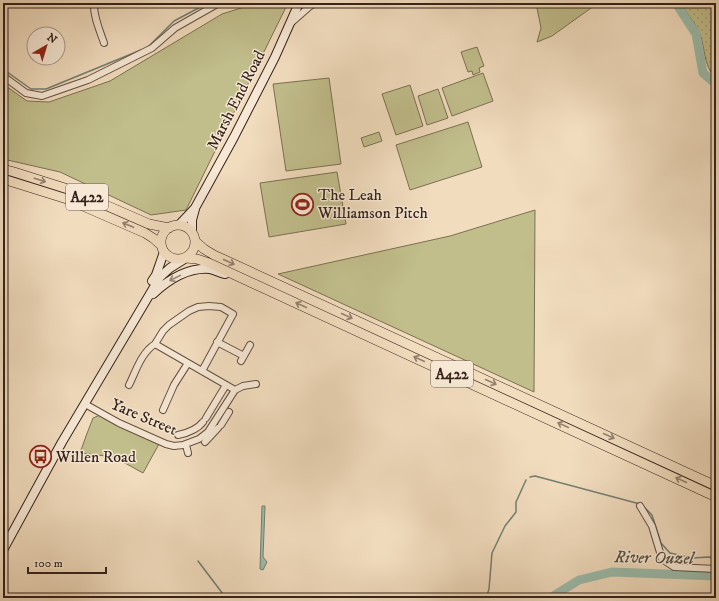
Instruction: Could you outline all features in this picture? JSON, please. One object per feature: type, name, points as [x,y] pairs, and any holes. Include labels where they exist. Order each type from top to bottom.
[{"type":"main road","name":"A422","points":[[3,169],[71,190],[150,224],[169,228]]},
{"type":"main road","name":"A422","points":[[3,179],[67,199],[145,233],[153,238],[162,248]]},
{"type":"main road","points":[[179,225],[189,228],[195,237],[196,242],[190,256],[180,260],[175,260],[170,258],[162,248],[162,235],[169,228],[179,225]]},
{"type":"main road","name":"A422","points":[[196,242],[214,255],[716,486]]},
{"type":"main road","name":"A422","points":[[186,258],[197,259],[209,263],[716,497]]},
{"type":"street","points":[[94,3],[94,8],[102,30],[104,43]]},
{"type":"street","points":[[3,76],[26,93],[42,96],[88,80],[152,48],[175,28],[219,3]]},
{"type":"street","name":"Marsh End Road","points":[[179,225],[195,208],[234,137],[275,57],[299,3]]},
{"type":"street","points":[[290,24],[315,3]]},
{"type":"street","name":"Marsh End Road","points":[[192,232],[192,220],[195,208]]},
{"type":"street","points":[[3,543],[74,415],[156,275],[162,248]]},
{"type":"street","points":[[3,550],[62,442],[160,277],[170,268],[186,258]]},
{"type":"street","points":[[145,302],[168,281],[179,275],[198,270],[211,270],[252,283]]},
{"type":"street","points":[[129,385],[144,354],[155,344],[169,325],[189,311],[198,307],[209,306],[221,308],[233,314],[202,371]]},
{"type":"street","points":[[217,342],[242,358],[250,345]]},
{"type":"street","points":[[155,344],[235,390],[243,386],[256,384]]},
{"type":"street","points":[[163,410],[174,385],[188,363]]},
{"type":"street","name":"Yare Street","points":[[178,435],[186,434],[200,426],[226,385]]},
{"type":"street","name":"Yare Street","points":[[205,442],[219,415],[235,390]]},
{"type":"street","name":"Yare Street","points":[[85,404],[119,423],[166,444],[174,446],[186,445],[210,433],[219,426],[229,412]]},
{"type":"street","points":[[219,415],[225,419]]},
{"type":"street","name":"Yare Street","points":[[190,432],[194,441]]},
{"type":"street","points":[[186,445],[188,453]]},
{"type":"street","points":[[640,506],[652,526],[662,559],[674,567],[716,569]]},
{"type":"shaded area","points":[[257,3],[288,3],[186,210],[151,215],[60,172],[3,159],[3,84],[27,101],[49,102],[110,81],[222,14]]},
{"type":"shaded area","points":[[536,3],[598,3],[552,36],[537,42],[541,28]]},
{"type":"shaded area","points":[[681,3],[716,3],[716,79],[708,67],[698,30]]},
{"type":"shaded area","points":[[477,47],[484,66],[479,68],[480,72],[473,75],[472,71],[468,72],[461,52]]},
{"type":"shaded area","points":[[483,73],[493,101],[452,116],[442,88]]},
{"type":"shaded area","points":[[329,78],[341,164],[286,171],[273,84]]},
{"type":"shaded area","points":[[410,85],[423,126],[396,135],[382,94]]},
{"type":"shaded area","points":[[438,89],[448,118],[427,125],[418,96]]},
{"type":"shaded area","points":[[468,122],[482,167],[410,190],[396,145]]},
{"type":"shaded area","points":[[379,132],[382,141],[364,147],[361,138]]},
{"type":"shaded area","name":"The Leah Williamson Pitch","points":[[337,172],[346,224],[269,237],[260,183]]},
{"type":"shaded area","points":[[535,210],[534,392],[278,274],[450,236]]},
{"type":"shaded area","points":[[100,415],[159,444],[143,473],[114,457],[80,453],[93,418]]},
{"type":"shaded area","points":[[262,506],[265,506],[263,557],[267,562],[263,570],[260,569]]},
{"type":"waterway","points":[[147,48],[174,21],[208,3]]},
{"type":"waterway","name":"River Ouzel","points":[[676,3],[696,34],[703,73],[716,84]]},
{"type":"waterway","points":[[3,69],[31,89],[46,89],[141,50]]},
{"type":"waterway","points":[[530,477],[535,476],[640,504]]},
{"type":"waterway","points":[[486,598],[489,589],[492,553],[505,526],[516,512],[516,502],[526,480]]},
{"type":"waterway","points":[[645,508],[652,515],[661,543],[670,553],[692,558],[709,557],[716,559]]},
{"type":"waterway","points":[[198,561],[226,598]]},
{"type":"waterway","name":"River Ouzel","points":[[550,598],[579,580],[612,572],[716,576]]},
{"type":"place","name":"The Leah Williamson Pitch","points":[[303,204]]},
{"type":"place","name":"Willen Road","points":[[41,457]]}]
